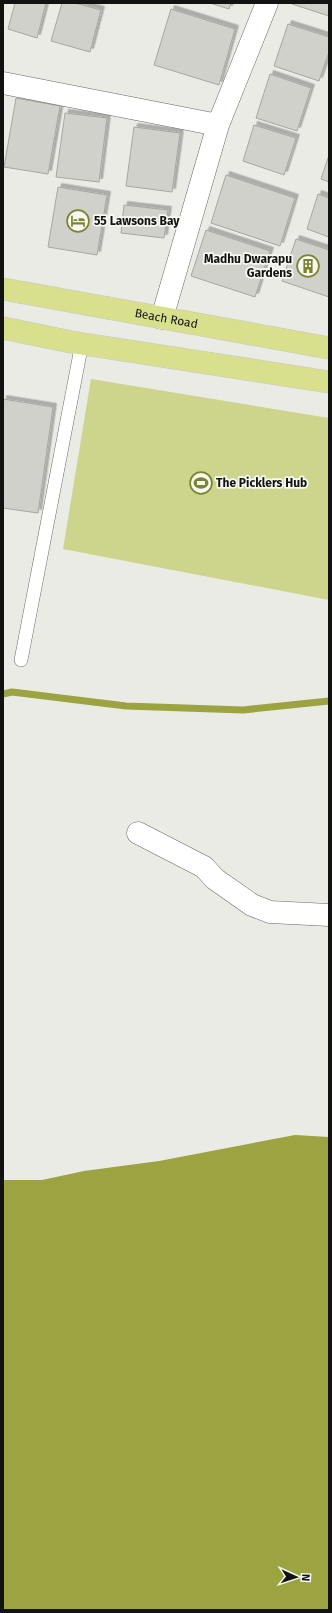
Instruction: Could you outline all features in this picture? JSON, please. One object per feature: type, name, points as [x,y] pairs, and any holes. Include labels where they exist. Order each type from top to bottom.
[{"type":"main road","name":"Beach Road","points":[[3,290],[329,348]]},
{"type":"main road","points":[[3,328],[82,343],[329,382]]},
{"type":"street","points":[[162,318],[218,125],[267,3]]},
{"type":"street","points":[[3,83],[218,125]]},
{"type":"street","points":[[138,833],[204,867],[215,879],[252,905],[270,912],[329,915]]},
{"type":"lane","points":[[21,660],[82,343]]},
{"type":"shaded area","name":"The Picklers Hub","points":[[91,379],[329,418],[329,600],[63,549]]},
{"type":"shaded area","points":[[295,1135],[329,1137],[329,1610],[3,1610],[3,1180],[42,1180],[84,1171],[159,1161]]},
{"type":"building","points":[[15,3],[46,3],[37,38],[8,29]]},
{"type":"building","points":[[62,3],[75,3],[101,10],[90,52],[51,41]]},
{"type":"building","points":[[210,3],[231,3],[229,9]]},
{"type":"building","points":[[329,3],[329,16],[292,4]]},
{"type":"building","points":[[171,9],[235,29],[219,85],[154,65]]},
{"type":"building","points":[[288,24],[329,37],[329,52],[319,81],[274,66]]},
{"type":"building","points":[[270,74],[311,88],[297,131],[256,118]]},
{"type":"building","points":[[16,98],[60,106],[48,174],[4,167]]},
{"type":"building","points":[[65,113],[107,118],[99,182],[56,177]]},
{"type":"building","points":[[254,125],[296,138],[284,175],[243,161]]},
{"type":"building","points":[[134,127],[180,133],[172,192],[126,186]]},
{"type":"building","points":[[329,155],[329,182],[321,179]]},
{"type":"building","points":[[226,175],[295,198],[280,246],[211,223]]},
{"type":"building","name":"55 Lawsons Bay","points":[[58,187],[107,195],[97,255],[48,247]]},
{"type":"building","points":[[318,194],[329,198],[329,237],[307,229]]},
{"type":"building","points":[[124,205],[168,210],[164,238],[121,233]]},
{"type":"building","points":[[206,230],[270,251],[255,297],[191,276]]},
{"type":"building","name":"Madhu Dwarapu Gardens","points":[[296,239],[329,250],[329,297],[282,281]]},
{"type":"building","points":[[3,399],[53,407],[38,513],[3,508]]},
{"type":"waterway","points":[[3,694],[12,692],[126,706],[243,710],[329,701]]},
{"type":"place","name":"55 Lawsons Bay","points":[[78,221]]},
{"type":"place","name":"Madhu Dwarapu Gardens","points":[[308,266]]},
{"type":"place","name":"The Picklers Hub","points":[[201,483]]}]
